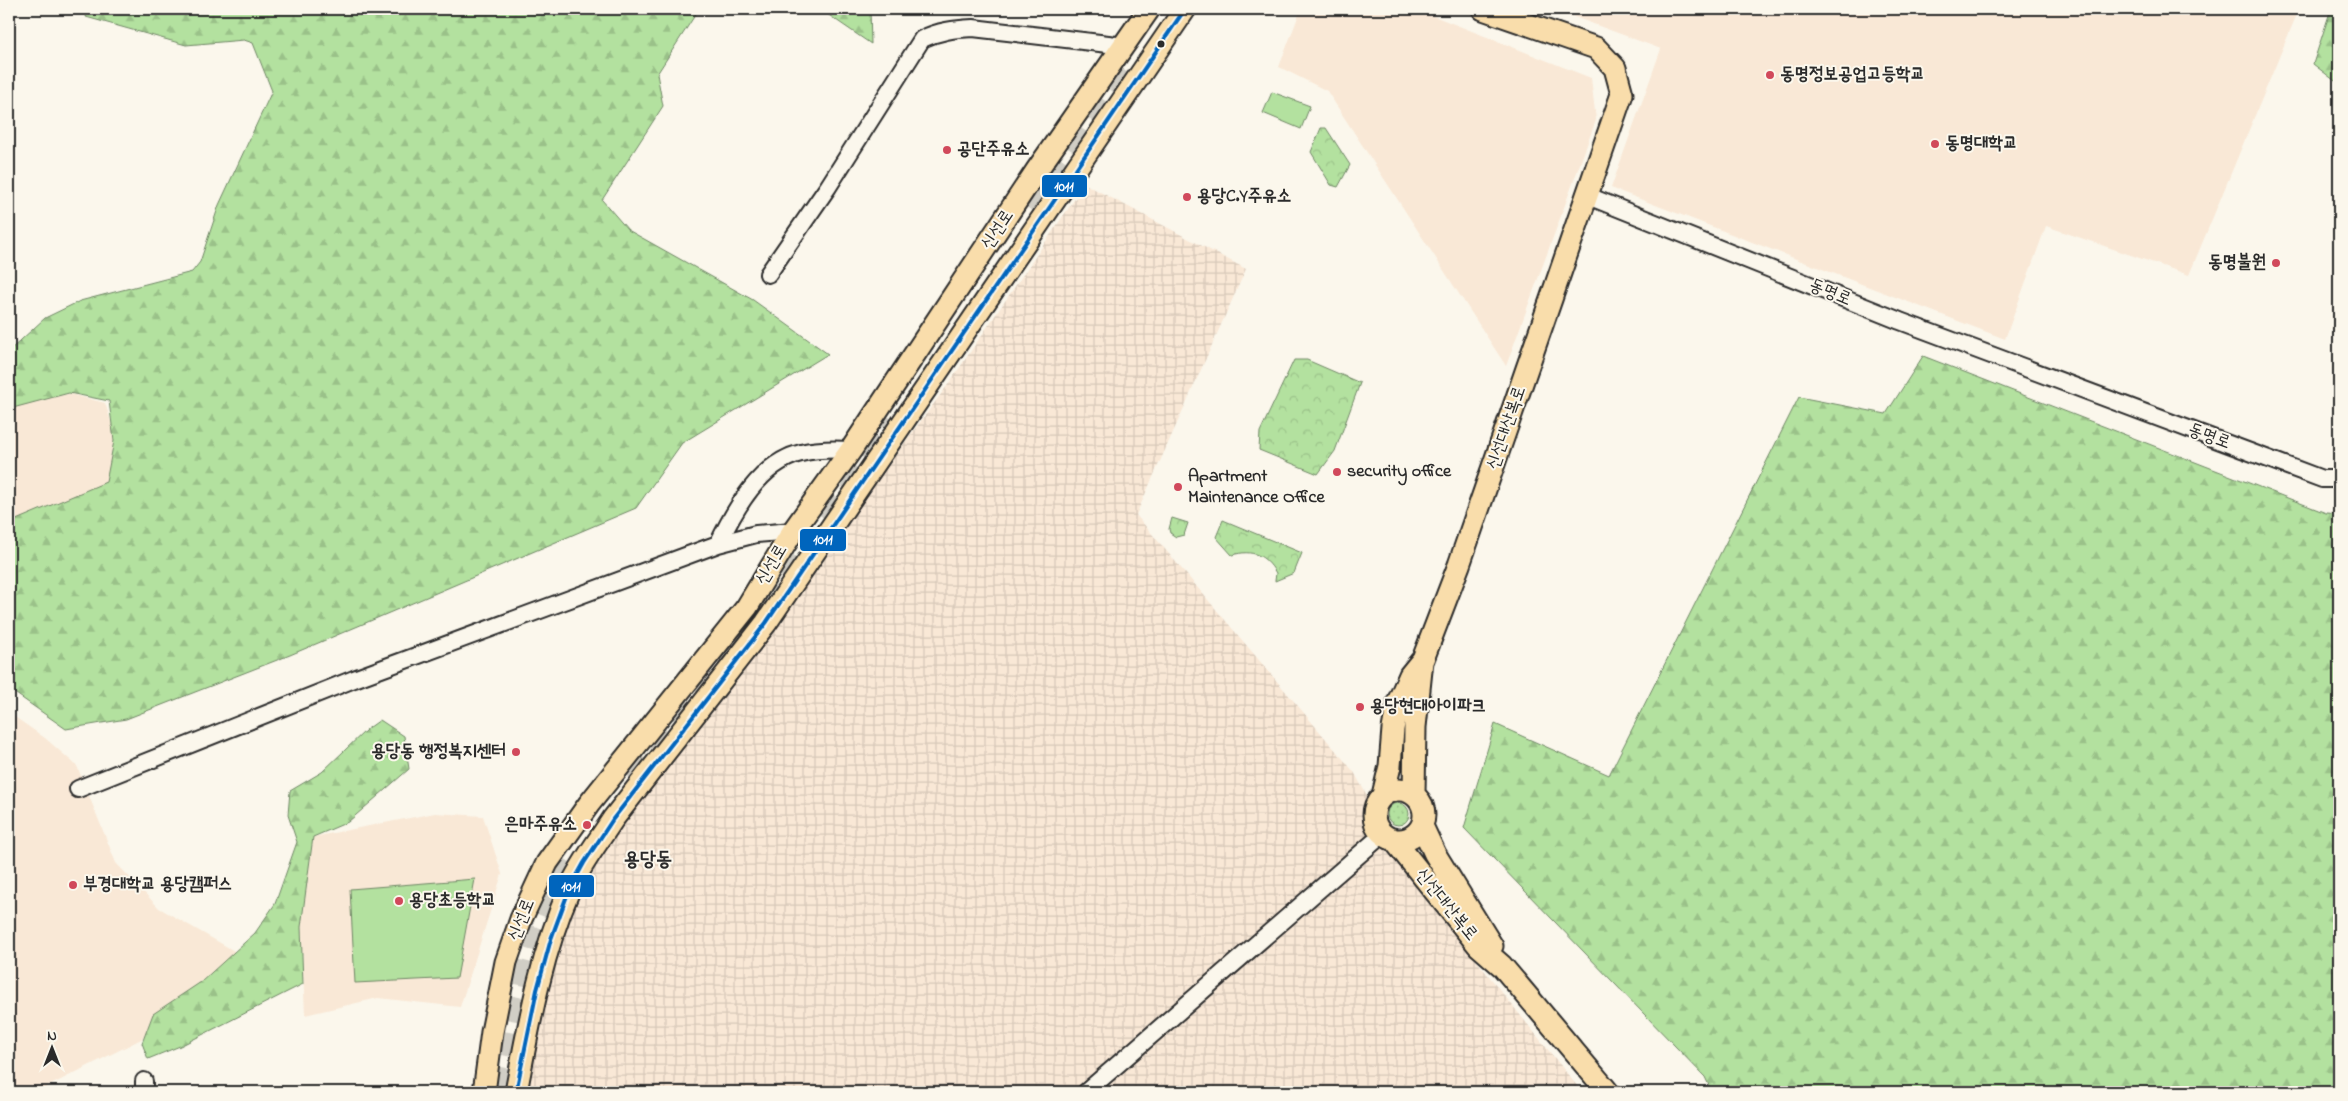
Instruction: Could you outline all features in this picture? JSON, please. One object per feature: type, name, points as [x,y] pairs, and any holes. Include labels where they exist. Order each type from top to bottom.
[{"type":"main road","name":"신선로","points":[[484,1092],[492,1032],[506,962],[521,918],[547,863],[589,804],[747,607],[793,530],[851,450],[1037,170],[1149,9]]},
{"type":"main road","name":"신선로","points":[[516,1092],[540,972],[569,888],[585,862],[613,819],[766,624],[1052,207],[1185,9]]},
{"type":"main road","points":[[1483,9],[1596,48],[1615,68],[1622,94],[1588,196]]},
{"type":"main road","name":"신선대산복로","points":[[1588,196],[1459,565],[1422,659],[1410,675],[1398,702],[1393,729],[1390,766],[1383,795],[1376,804],[1373,815],[1376,826],[1388,837],[1478,945],[1502,966],[1608,1092]]},
{"type":"main road","name":"신선대산복로","points":[[1422,659],[1415,728],[1414,795],[1422,804],[1424,815],[1422,826],[1435,854],[1489,939],[1502,966]]},
{"type":"main road","points":[[1383,795],[1393,790],[1404,790],[1414,795]]},
{"type":"main road","points":[[1388,837],[1409,837],[1422,826]]},
{"type":"street","points":[[768,274],[828,187],[922,39],[935,33],[952,29],[973,28],[1125,46]]},
{"type":"street","name":"동명로","points":[[1588,196],[1900,321],[2322,479],[2339,479]]},
{"type":"street","points":[[718,544],[729,521],[746,495],[763,476],[786,458],[801,453],[826,449],[851,450]]},
{"type":"street","points":[[78,789],[354,679],[718,544],[756,534],[793,530]]},
{"type":"street","points":[[1086,1092],[1388,837]]},
{"type":"shaded area","points":[[1301,9],[1416,9],[1591,78],[1596,120],[1506,366],[1327,91],[1279,67]]},
{"type":"shaded area","name":"동명대학교","points":[[1553,9],[2299,9],[2189,275],[2046,226],[2005,339],[1611,188],[1661,49]]},
{"type":"shaded area","points":[[1085,184],[1246,269],[1136,515],[1354,772],[1407,868],[1468,950],[1582,1092],[523,1092],[536,996],[573,887],[947,386]]},
{"type":"shaded area","points":[[70,394],[105,403],[125,464],[113,509],[9,551],[9,397]]},
{"type":"shaded area","name":"부경대학교 용당캠퍼스","points":[[9,713],[45,738],[77,766],[116,863],[159,908],[243,956],[161,1029],[37,1092],[9,1092]]},
{"type":"shaded area","name":"용당초등학교","points":[[435,813],[483,816],[502,874],[460,1007],[378,998],[305,1015],[301,927],[313,837]]},
{"type":"green space","points":[[88,9],[699,9],[657,74],[663,106],[602,200],[628,230],[753,300],[828,354],[682,443],[636,508],[290,655],[126,719],[66,729],[9,689],[9,523],[106,482],[114,441],[109,401],[69,393],[9,409],[9,351],[45,318],[80,301],[192,272],[200,262],[219,205],[272,91],[253,43],[244,40],[186,45],[86,17]]},
{"type":"green space","points":[[820,9],[870,9],[871,44]]},
{"type":"green space","points":[[2331,9],[2339,9],[2339,84],[2313,64]]},
{"type":"green space","points":[[1272,92],[1310,106],[1301,129],[1263,113]]},
{"type":"green space","points":[[1321,128],[1326,128],[1350,165],[1338,187],[1331,185],[1311,152]]},
{"type":"green space","points":[[1923,356],[2326,513],[2339,514],[2339,1092],[1712,1092],[1705,1077],[1464,828],[1495,724],[1609,775],[1799,397],[1886,414]]},
{"type":"green space","points":[[1294,360],[1307,360],[1360,383],[1335,451],[1318,474],[1259,450],[1260,432]]},
{"type":"green space","points":[[1172,518],[1188,523],[1184,535],[1176,537],[1170,533],[1169,529]]},
{"type":"green space","points":[[1223,520],[1302,553],[1294,573],[1275,581],[1276,573],[1263,558],[1252,553],[1232,555],[1216,537]]},
{"type":"green space","points":[[380,720],[404,736],[409,769],[348,822],[313,837],[301,927],[303,984],[180,1046],[148,1059],[142,1043],[153,1014],[201,982],[255,933],[275,904],[297,842],[288,815],[290,791],[322,772],[366,730]]},
{"type":"green space","points":[[1398,803],[1408,810],[1409,814],[1402,824],[1398,825],[1388,818],[1387,814],[1394,804]]},
{"type":"green space","points":[[475,879],[457,978],[355,983],[350,889]]},
{"type":"tunnel","points":[[1025,206],[1127,58]]},
{"type":"tunnel","points":[[632,779],[893,420]]},
{"type":"tunnel","points":[[504,1092],[521,1002],[537,941],[559,884],[575,859]]},
{"type":"transit line","name":"1011","points":[[516,1092],[537,990],[551,939],[569,890],[584,863],[613,819],[766,623],[1185,9]]},
{"type":"place","name":"동명정보공업고등학교","points":[[1770,75]]},
{"type":"place","name":"동명대학교","points":[[1935,144]]},
{"type":"place","name":"공단주유소","points":[[947,150]]},
{"type":"place","name":"용당C.Y주유소","points":[[1187,197]]},
{"type":"place","name":"동명불원","points":[[2276,263]]},
{"type":"place","name":"security office","points":[[1337,472]]},
{"type":"place","name":"Apartment Maintenance Office","points":[[1178,487]]},
{"type":"place","name":"용당현대아이파크","points":[[1360,707]]},
{"type":"place","name":"용당동 행정복지센터","points":[[516,752]]},
{"type":"place","name":"은마주유소","points":[[587,825]]},
{"type":"place","name":"부경대학교 용당캠퍼스","points":[[73,885]]},
{"type":"place","name":"용당초등학교","points":[[399,901]]},
{"type":"district","name":"용당동","points":[[648,860]]}]
